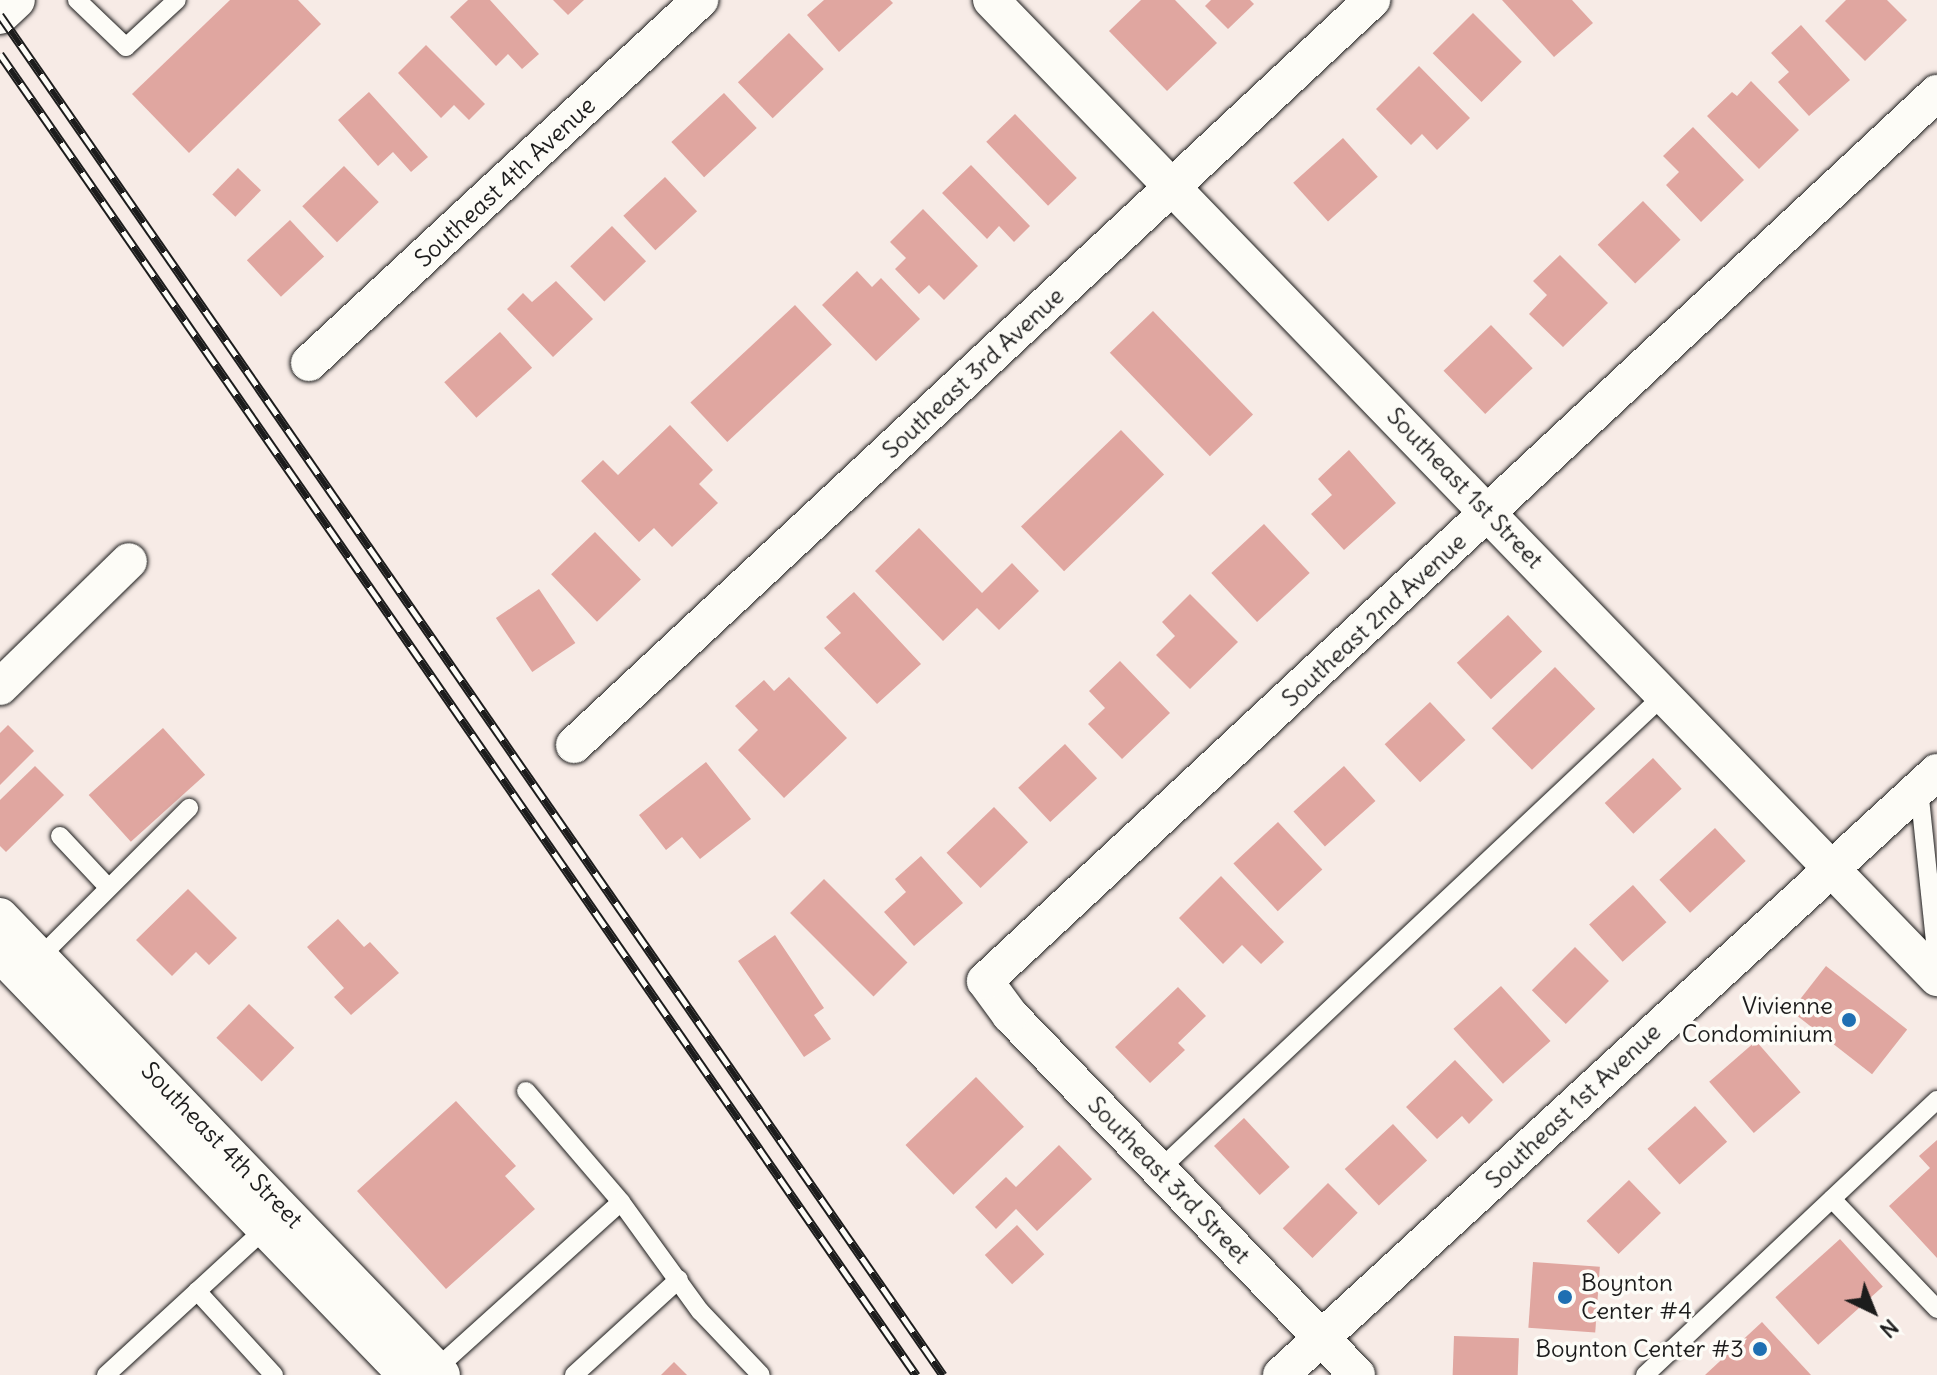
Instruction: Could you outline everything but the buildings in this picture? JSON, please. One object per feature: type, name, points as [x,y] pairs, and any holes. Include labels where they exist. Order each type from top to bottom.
[{"type":"street","points":[[0,16],[17,0]]},
{"type":"street","name":"Southeast 4th Avenue","points":[[309,363],[700,0]]},
{"type":"street","name":"Southeast 1st Street","points":[[991,0],[1937,978]]},
{"type":"street","name":"Southeast 3rd Avenue","points":[[574,745],[1372,0]]},
{"type":"street","name":"Southeast 2nd Avenue","points":[[985,981],[1937,93]]},
{"type":"street","points":[[0,687],[129,561]]},
{"type":"street","name":"Southeast 1st Avenue","points":[[1281,1375],[1928,780]]},
{"type":"street","name":"Southeast 4th Street","points":[[0,916],[428,1373]]},
{"type":"street","name":"Southeast 4th Street","points":[[0,954],[266,1228],[428,1373]]},
{"type":"street","name":"Southeast 3rd Street","points":[[985,981],[1010,1015],[1357,1375]]},
{"type":"lane","points":[[77,0],[126,47],[177,0]]},
{"type":"lane","points":[[1159,1170],[1664,695]]},
{"type":"lane","points":[[1928,780],[1937,961]]},
{"type":"lane","points":[[40,957],[107,886],[189,808]]},
{"type":"lane","points":[[60,836],[107,886]]},
{"type":"lane","points":[[526,1091],[621,1202],[700,1311],[761,1375]]},
{"type":"lane","points":[[1645,1375],[1937,1100]]},
{"type":"lane","points":[[1832,1199],[1937,1309]]},
{"type":"lane","points":[[428,1373],[621,1202]]},
{"type":"lane","points":[[106,1375],[126,1368],[197,1291],[266,1228]]},
{"type":"lane","points":[[574,1375],[679,1279]]},
{"type":"lane","points":[[197,1291],[274,1375]]},
{"type":"railway","points":[[0,15],[943,1375]]},
{"type":"railway","points":[[0,54],[916,1375]]},
{"type":"place","name":"Vivienne Condominium","points":[[1849,1020]]},
{"type":"place","name":"Boynton Center #4","points":[[1565,1297]]},
{"type":"place","name":"Boynton Center #3","points":[[1760,1349]]}]
